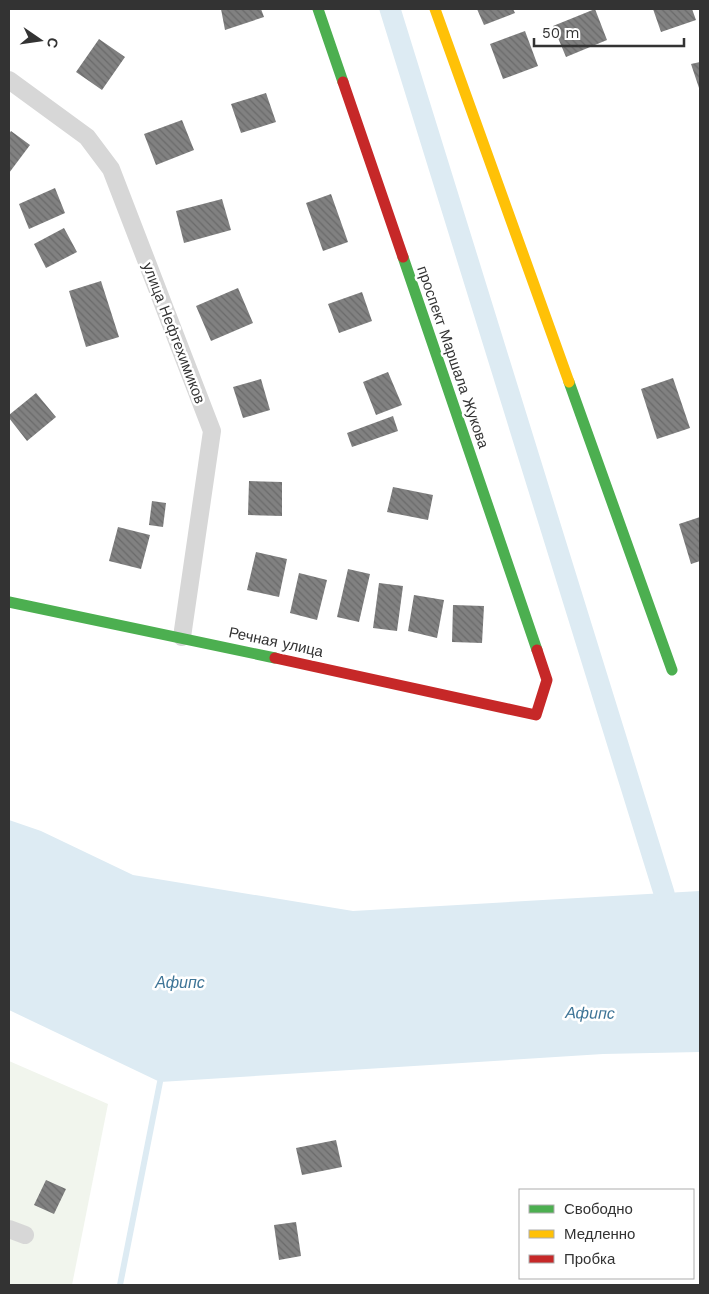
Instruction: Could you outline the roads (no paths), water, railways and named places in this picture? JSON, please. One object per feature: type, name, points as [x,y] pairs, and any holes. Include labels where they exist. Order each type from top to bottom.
[{"type":"street","name":"проспект Маршала Жукова","points":[[318,9],[547,680],[536,715]]},
{"type":"street","points":[[435,9],[672,670]]},
{"type":"street","name":"улица Нефтехимиков","points":[[9,80],[87,137],[112,169],[212,431],[182,637]]},
{"type":"street","name":"Речная улица","points":[[9,602],[182,637],[536,715]]},
{"type":"water","name":"Афипс","points":[[9,820],[41,831],[133,875],[353,911],[700,891],[700,1052],[603,1054],[160,1082],[9,1010]]},
{"type":"waterway","points":[[390,9],[664,893]]},
{"type":"waterway","points":[[120,1285],[160,1082]]}]
